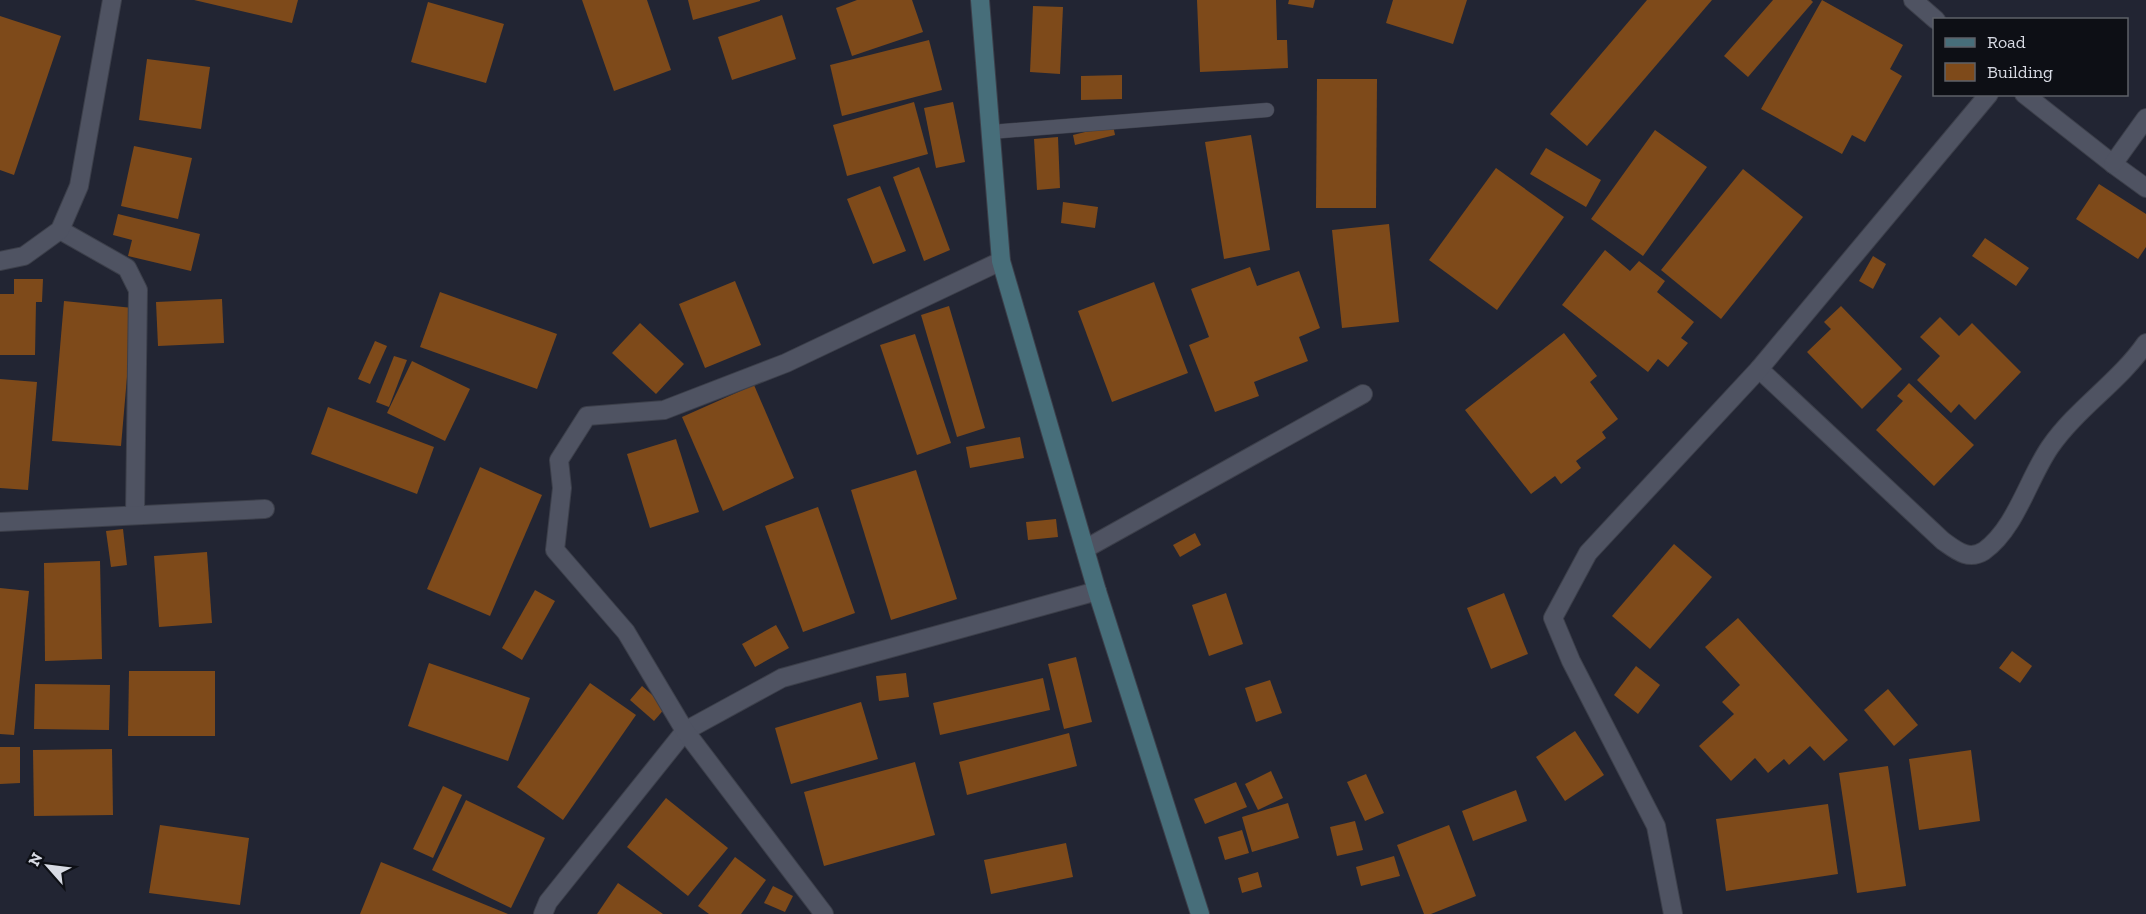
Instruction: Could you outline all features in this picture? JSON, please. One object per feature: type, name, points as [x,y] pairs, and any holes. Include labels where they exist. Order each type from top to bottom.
[{"type":"street","points":[[0,261],[24,256],[60,230],[79,186],[112,0]]},
{"type":"street","points":[[980,0],[1001,261],[1096,591],[1200,914]]},
{"type":"street","points":[[1913,0],[1934,18]]},
{"type":"street","points":[[1673,914],[1656,826],[1571,661],[1553,618],[1588,553],[1759,369],[1987,96]]},
{"type":"street","points":[[2028,96],[2146,188]]},
{"type":"street","points":[[2113,164],[2146,118]]},
{"type":"street","points":[[60,230],[127,268],[138,290],[135,515]]},
{"type":"street","points":[[824,914],[685,731],[626,632],[555,550],[562,488],[559,460],[587,416],[664,410],[786,363],[1001,261]]},
{"type":"street","points":[[1759,369],[1943,541],[1961,554],[1973,556],[1983,551],[2002,534],[2050,447],[2077,416],[2134,361],[2146,343]]},
{"type":"street","points":[[1085,549],[1363,394]]},
{"type":"street","points":[[0,522],[265,509]]},
{"type":"street","points":[[543,914],[548,902],[685,731],[782,678],[1096,591]]},
{"type":"lane","points":[[991,132],[1267,110]]},
{"type":"building","points":[[194,0],[298,0],[292,23]]},
{"type":"building","points":[[582,0],[647,0],[671,70],[614,91]]},
{"type":"building","points":[[688,0],[760,0],[760,1],[693,20]]},
{"type":"building","points":[[857,0],[912,0],[923,32],[852,56],[836,8]]},
{"type":"building","points":[[1197,0],[1276,0],[1277,40],[1287,40],[1288,68],[1200,72]]},
{"type":"building","points":[[1289,0],[1315,0],[1313,8],[1288,4]]},
{"type":"building","points":[[1393,0],[1467,0],[1453,44],[1386,23]]},
{"type":"building","points":[[1647,0],[1712,0],[1587,146],[1550,114]]},
{"type":"building","points":[[1773,0],[1811,0],[1813,2],[1748,77],[1724,56]]},
{"type":"building","points":[[1822,0],[1903,45],[1890,69],[1902,76],[1865,142],[1852,135],[1842,154],[1761,109]]},
{"type":"building","points":[[428,2],[504,24],[486,83],[411,62]]},
{"type":"building","points":[[1033,6],[1063,7],[1060,74],[1030,72]]},
{"type":"building","points":[[782,15],[796,59],[732,80],[718,37]]},
{"type":"building","points":[[0,16],[61,36],[14,175],[0,170]]},
{"type":"building","points":[[929,40],[942,90],[842,116],[830,65]]},
{"type":"building","points":[[147,59],[210,67],[201,129],[139,120]]},
{"type":"building","points":[[1122,75],[1122,99],[1081,100],[1081,76]]},
{"type":"building","points":[[1317,79],[1377,79],[1376,208],[1316,208]]},
{"type":"building","points":[[914,102],[928,154],[847,176],[833,125]]},
{"type":"building","points":[[953,102],[965,162],[936,168],[924,108]]},
{"type":"building","points":[[1113,125],[1115,135],[1075,145],[1073,135]]},
{"type":"building","points":[[1655,130],[1707,167],[1643,256],[1591,219]]},
{"type":"building","points":[[1251,135],[1270,250],[1224,259],[1205,142]]},
{"type":"building","points":[[1058,137],[1060,188],[1037,190],[1034,139]]},
{"type":"building","points":[[134,146],[192,158],[178,219],[121,206]]},
{"type":"building","points":[[1546,148],[1601,180],[1586,207],[1530,174]]},
{"type":"building","points":[[919,167],[950,250],[924,261],[893,177]]},
{"type":"building","points":[[1496,168],[1564,217],[1497,310],[1429,260]]},
{"type":"building","points":[[1743,169],[1803,217],[1721,319],[1661,270]]},
{"type":"building","points":[[2099,184],[2146,214],[2146,247],[2138,259],[2076,219]]},
{"type":"building","points":[[880,186],[906,251],[873,264],[847,199]]},
{"type":"building","points":[[1063,202],[1098,207],[1095,228],[1061,223]]},
{"type":"building","points":[[118,214],[200,234],[191,271],[128,256],[132,240],[113,235]]},
{"type":"building","points":[[1389,224],[1399,322],[1342,328],[1332,230]]},
{"type":"building","points":[[1985,238],[2029,268],[2016,286],[1972,256]]},
{"type":"building","points":[[1605,250],[1630,271],[1639,261],[1665,281],[1657,292],[1694,322],[1681,338],[1688,343],[1668,367],[1658,359],[1648,372],[1562,305]]},
{"type":"building","points":[[1873,256],[1886,264],[1873,289],[1859,281]]},
{"type":"building","points":[[1250,267],[1257,286],[1299,271],[1320,328],[1299,337],[1308,361],[1254,382],[1259,396],[1215,412],[1189,345],[1209,337],[1191,289]]},
{"type":"building","points":[[14,279],[43,279],[42,302],[36,302],[35,355],[0,355],[0,294],[14,294]]},
{"type":"building","points":[[735,281],[761,345],[705,368],[679,304]]},
{"type":"building","points":[[1154,282],[1188,373],[1112,402],[1078,311]]},
{"type":"building","points":[[440,292],[557,334],[537,389],[420,347]]},
{"type":"building","points":[[222,299],[224,343],[158,346],[156,302]]},
{"type":"building","points":[[64,301],[133,308],[121,446],[52,441]]},
{"type":"building","points":[[949,306],[985,428],[957,437],[921,315]]},
{"type":"building","points":[[1841,306],[1902,369],[1862,409],[1807,352],[1831,329],[1824,322]]},
{"type":"building","points":[[1940,317],[1959,336],[1972,323],[2021,372],[1975,420],[1959,404],[1951,413],[1917,380],[1940,356],[1920,337]]},
{"type":"building","points":[[640,323],[684,364],[656,394],[612,353]]},
{"type":"building","points":[[1564,333],[1597,376],[1590,382],[1618,419],[1602,432],[1606,438],[1576,461],[1581,468],[1561,484],[1555,476],[1531,494],[1465,410]]},
{"type":"building","points":[[915,334],[951,443],[917,455],[880,345]]},
{"type":"building","points":[[375,341],[387,346],[370,384],[358,379]]},
{"type":"building","points":[[394,356],[407,360],[389,407],[376,402]]},
{"type":"building","points":[[412,361],[470,389],[445,441],[387,413]]},
{"type":"building","points":[[0,379],[37,382],[28,490],[0,488]]},
{"type":"building","points":[[1909,383],[1974,445],[1934,486],[1876,430],[1903,401],[1897,396]]},
{"type":"building","points":[[754,385],[794,478],[723,511],[682,417]]},
{"type":"building","points":[[328,407],[434,447],[417,494],[311,454]]},
{"type":"building","points":[[1020,437],[1024,458],[970,468],[966,447]]},
{"type":"building","points":[[676,439],[699,512],[650,528],[627,454]]},
{"type":"building","points":[[480,467],[542,495],[490,616],[427,589]]},
{"type":"building","points":[[916,470],[957,599],[891,620],[851,490]]},
{"type":"building","points":[[818,507],[855,613],[803,632],[765,526]]},
{"type":"building","points":[[1056,519],[1058,537],[1028,540],[1026,522]]},
{"type":"building","points":[[123,529],[127,565],[111,567],[106,531]]},
{"type":"building","points":[[1195,533],[1201,545],[1180,557],[1173,545]]},
{"type":"building","points":[[1674,544],[1712,577],[1650,649],[1612,616]]},
{"type":"building","points":[[207,552],[212,623],[159,627],[154,556]]},
{"type":"building","points":[[100,561],[102,659],[45,661],[44,563]]},
{"type":"building","points":[[0,588],[29,591],[14,735],[0,734]]},
{"type":"building","points":[[535,590],[555,601],[522,660],[502,648]]},
{"type":"building","points":[[1226,593],[1243,644],[1209,656],[1192,605]]},
{"type":"building","points":[[1504,593],[1528,654],[1491,669],[1467,608]]},
{"type":"building","points":[[1738,618],[1848,740],[1824,761],[1810,746],[1789,765],[1784,759],[1768,773],[1755,758],[1731,781],[1699,746],[1734,714],[1722,702],[1740,685],[1705,647]]},
{"type":"building","points":[[776,625],[789,648],[755,667],[742,644]]},
{"type":"building","points":[[2012,651],[2032,666],[2020,683],[1999,668]]},
{"type":"building","points":[[1076,657],[1092,722],[1064,729],[1048,664]]},
{"type":"building","points":[[429,663],[530,698],[508,761],[408,726]]},
{"type":"building","points":[[1636,666],[1660,685],[1638,714],[1614,695]]},
{"type":"building","points":[[129,671],[215,671],[215,736],[128,736]]},
{"type":"building","points":[[906,673],[909,697],[879,701],[876,676]]},
{"type":"building","points":[[1043,678],[1050,710],[940,735],[933,703]]},
{"type":"building","points":[[1270,680],[1282,713],[1256,722],[1245,688]]},
{"type":"building","points":[[590,683],[636,715],[563,820],[517,787]]},
{"type":"building","points":[[35,684],[110,685],[109,730],[34,729]]},
{"type":"building","points":[[642,686],[666,707],[654,721],[630,700]]},
{"type":"building","points":[[1888,689],[1918,725],[1894,746],[1864,710]]},
{"type":"building","points":[[861,702],[878,759],[791,784],[775,728]]},
{"type":"building","points":[[1575,731],[1604,775],[1565,801],[1536,757]]},
{"type":"building","points":[[1069,733],[1077,766],[967,795],[959,762]]},
{"type":"building","points":[[0,747],[20,747],[20,783],[0,784]]},
{"type":"building","points":[[112,749],[113,815],[34,816],[33,750]]},
{"type":"building","points":[[1971,750],[1980,821],[1919,830],[1909,759]]},
{"type":"building","points":[[915,762],[935,835],[824,866],[804,792]]},
{"type":"building","points":[[1888,766],[1906,886],[1857,893],[1839,773]]},
{"type":"building","points":[[1271,771],[1283,798],[1258,810],[1245,784]]},
{"type":"building","points":[[1366,774],[1384,813],[1365,821],[1347,782]]},
{"type":"building","points":[[1236,782],[1247,807],[1205,824],[1194,799]]},
{"type":"building","points":[[443,786],[462,795],[433,858],[413,849]]},
{"type":"building","points":[[1516,790],[1527,821],[1473,841],[1462,811]]},
{"type":"building","points":[[666,798],[728,848],[688,896],[627,847]]},
{"type":"building","points":[[466,800],[545,838],[511,908],[432,870]]},
{"type":"building","points":[[1288,803],[1299,838],[1252,852],[1242,817]]},
{"type":"building","points":[[1828,804],[1838,874],[1726,891],[1716,819]]},
{"type":"building","points":[[1355,821],[1363,850],[1337,856],[1330,827]]},
{"type":"building","points":[[160,825],[249,838],[240,905],[149,893]]},
{"type":"building","points":[[1449,825],[1476,896],[1431,914],[1424,914],[1397,845]]},
{"type":"building","points":[[1242,830],[1249,853],[1225,860],[1218,837]]},
{"type":"building","points":[[1066,843],[1073,877],[991,894],[984,860]]},
{"type":"building","points":[[1394,856],[1400,876],[1361,886],[1356,867]]},
{"type":"building","points":[[735,857],[766,880],[741,914],[709,914],[698,906]]},
{"type":"building","points":[[381,862],[508,914],[360,914]]},
{"type":"building","points":[[1258,872],[1262,887],[1242,893],[1238,878]]},
{"type":"building","points":[[618,883],[663,914],[597,914]]},
{"type":"building","points":[[773,886],[793,896],[785,912],[764,903]]}]
